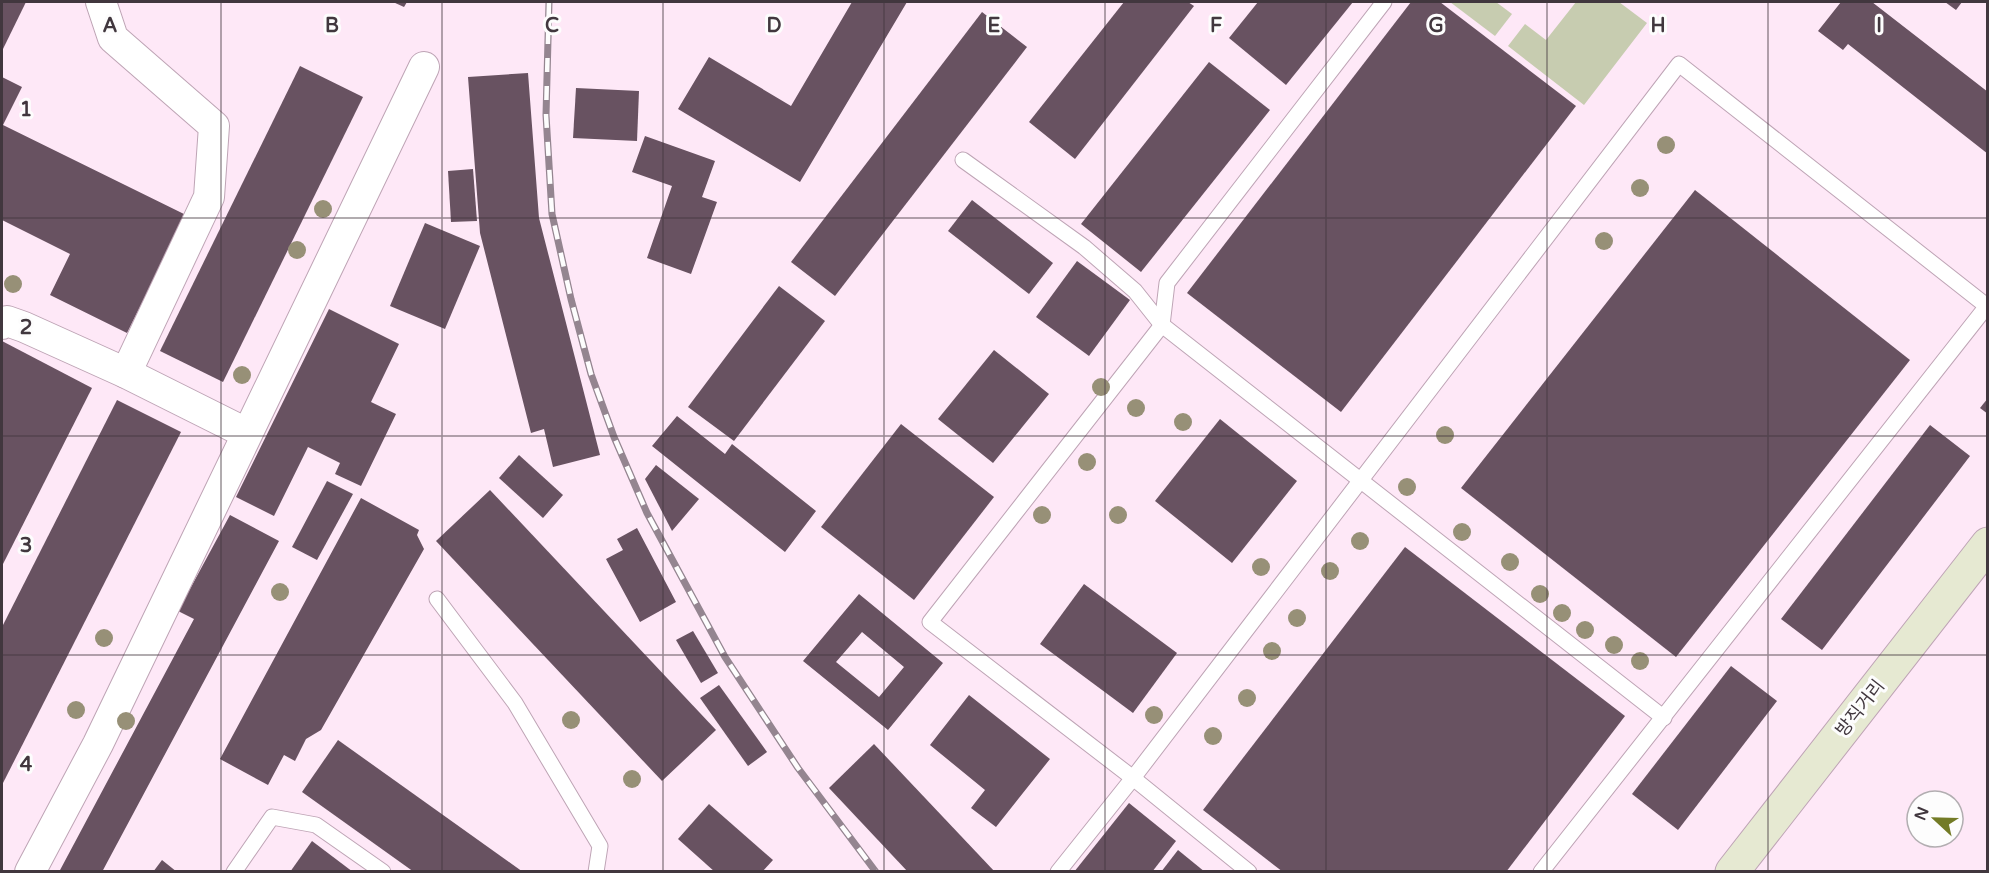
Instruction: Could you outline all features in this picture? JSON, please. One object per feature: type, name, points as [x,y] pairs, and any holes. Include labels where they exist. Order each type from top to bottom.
[{"type":"street","points":[[101,2],[113,38],[214,126],[209,197],[126,373]]},
{"type":"street","points":[[30,872],[98,744],[423,67]]},
{"type":"street","points":[[2,324],[8,321],[24,327],[126,373],[246,433]]},
{"type":"street","name":"방직거리","points":[[1732,872],[1988,544]]},
{"type":"lane","points":[[1249,872],[1132,778],[930,622],[1162,325],[1167,283],[1384,2]]},
{"type":"lane","points":[[1058,872],[1679,64],[1987,307],[1541,872]]},
{"type":"lane","points":[[963,160],[1084,247],[1135,291],[1162,325],[1664,718]]},
{"type":"lane","points":[[437,599],[515,703],[600,846],[596,872]]},
{"type":"lane","points":[[234,872],[272,817],[316,825],[383,872]]},
{"type":"green space","points":[[1450,2],[1496,2],[1512,14],[1495,36]]},
{"type":"green space","points":[[1576,2],[1619,2],[1647,23],[1584,105],[1508,46],[1525,24],[1546,40]]},
{"type":"building","points":[[2,2],[26,2],[2,51]]},
{"type":"building","points":[[393,2],[407,2],[404,7]]},
{"type":"building","points":[[852,2],[907,2],[800,182],[678,109],[709,57],[791,106]]},
{"type":"building","points":[[1124,2],[1188,2],[1194,6],[1075,159],[1029,122]]},
{"type":"building","points":[[1258,2],[1353,2],[1286,85],[1229,38]]},
{"type":"building","points":[[1411,2],[1440,2],[1576,106],[1341,412],[1187,293]]},
{"type":"building","points":[[1841,2],[1872,2],[1988,92],[1988,154],[1848,44],[1843,50],[1818,31]]},
{"type":"building","points":[[1945,2],[1962,2],[1956,10]]},
{"type":"building","points":[[982,12],[1027,47],[835,296],[791,262]]},
{"type":"building","points":[[1209,62],[1270,110],[1141,272],[1081,224]]},
{"type":"building","points":[[300,66],[363,97],[223,382],[160,351]]},
{"type":"building","points":[[528,73],[539,218],[600,455],[553,467],[544,429],[531,433],[480,233],[468,77]]},
{"type":"building","points":[[2,77],[22,87],[3,125],[186,215],[127,333],[50,295],[70,254],[2,220]]},
{"type":"building","points":[[576,88],[639,91],[637,141],[573,138]]},
{"type":"building","points":[[645,136],[715,161],[702,197],[717,202],[691,274],[647,258],[672,186],[632,172]]},
{"type":"building","points":[[473,169],[477,221],[451,222],[448,171]]},
{"type":"building","points":[[1695,190],[1910,360],[1676,657],[1461,488]]},
{"type":"building","points":[[972,200],[1053,263],[1029,294],[948,231]]},
{"type":"building","points":[[425,223],[480,246],[445,329],[390,306]]},
{"type":"building","points":[[1077,261],[1130,300],[1089,356],[1036,317]]},
{"type":"building","points":[[779,286],[825,321],[734,441],[688,407]]},
{"type":"building","points":[[329,309],[399,344],[371,402],[396,414],[361,486],[335,474],[340,463],[308,447],[274,516],[236,497]]},
{"type":"building","points":[[2,341],[92,388],[2,566]]},
{"type":"building","points":[[994,350],[1049,394],[993,463],[938,419]]},
{"type":"building","points":[[1988,398],[1988,414],[1980,408]]},
{"type":"building","points":[[117,400],[181,432],[2,785],[2,627]]},
{"type":"building","points":[[677,416],[725,454],[732,444],[816,511],[785,552],[652,446]]},
{"type":"building","points":[[1220,419],[1297,481],[1232,563],[1155,501]]},
{"type":"building","points":[[901,424],[994,497],[914,600],[821,527]]},
{"type":"building","points":[[1930,425],[1970,456],[1822,650],[1781,619]]},
{"type":"building","points":[[519,455],[563,495],[543,518],[499,478]]},
{"type":"building","points":[[656,465],[699,499],[672,531],[645,479]]},
{"type":"building","points":[[327,481],[353,494],[317,560],[292,547]]},
{"type":"building","points":[[490,490],[716,730],[662,781],[436,541]]},
{"type":"building","points":[[361,498],[419,530],[417,535],[424,549],[321,730],[306,739],[295,761],[284,755],[268,785],[220,759]]},
{"type":"building","points":[[230,515],[279,541],[102,872],[59,872],[194,619],[178,611]]},
{"type":"building","points":[[637,528],[676,602],[640,622],[606,559],[623,550],[617,539]]},
{"type":"building","points":[[1405,547],[1625,716],[1506,872],[1283,872],[1203,810]]},
{"type":"building","points":[[1084,584],[1177,653],[1133,713],[1040,644]]},
{"type":"building","points":[[859,594],[943,663],[888,730],[803,661]],"holes":[[[862,632],[904,667],[879,697],[836,662]]]},
{"type":"building","points":[[693,631],[718,673],[701,683],[676,640]]},
{"type":"building","points":[[1731,666],[1777,701],[1678,830],[1632,794]]},
{"type":"building","points":[[719,685],[767,752],[748,766],[700,698]]},
{"type":"building","points":[[969,695],[1050,759],[996,827],[971,808],[985,790],[930,745]]},
{"type":"building","points":[[338,740],[523,872],[414,872],[302,792]]},
{"type":"building","points":[[874,744],[995,872],[908,872],[829,788]]},
{"type":"building","points":[[1129,803],[1176,841],[1152,872],[1074,872]]},
{"type":"building","points":[[709,804],[773,860],[762,872],[715,872],[678,839]]},
{"type":"building","points":[[312,841],[353,872],[290,872]]},
{"type":"building","points":[[1178,850],[1205,872],[1161,872]]},
{"type":"building","points":[[162,860],[177,872],[153,872]]},
{"type":"railway","points":[[549,2],[546,115],[552,214],[591,374],[614,437],[647,513],[725,657],[798,768],[876,872]]}]
